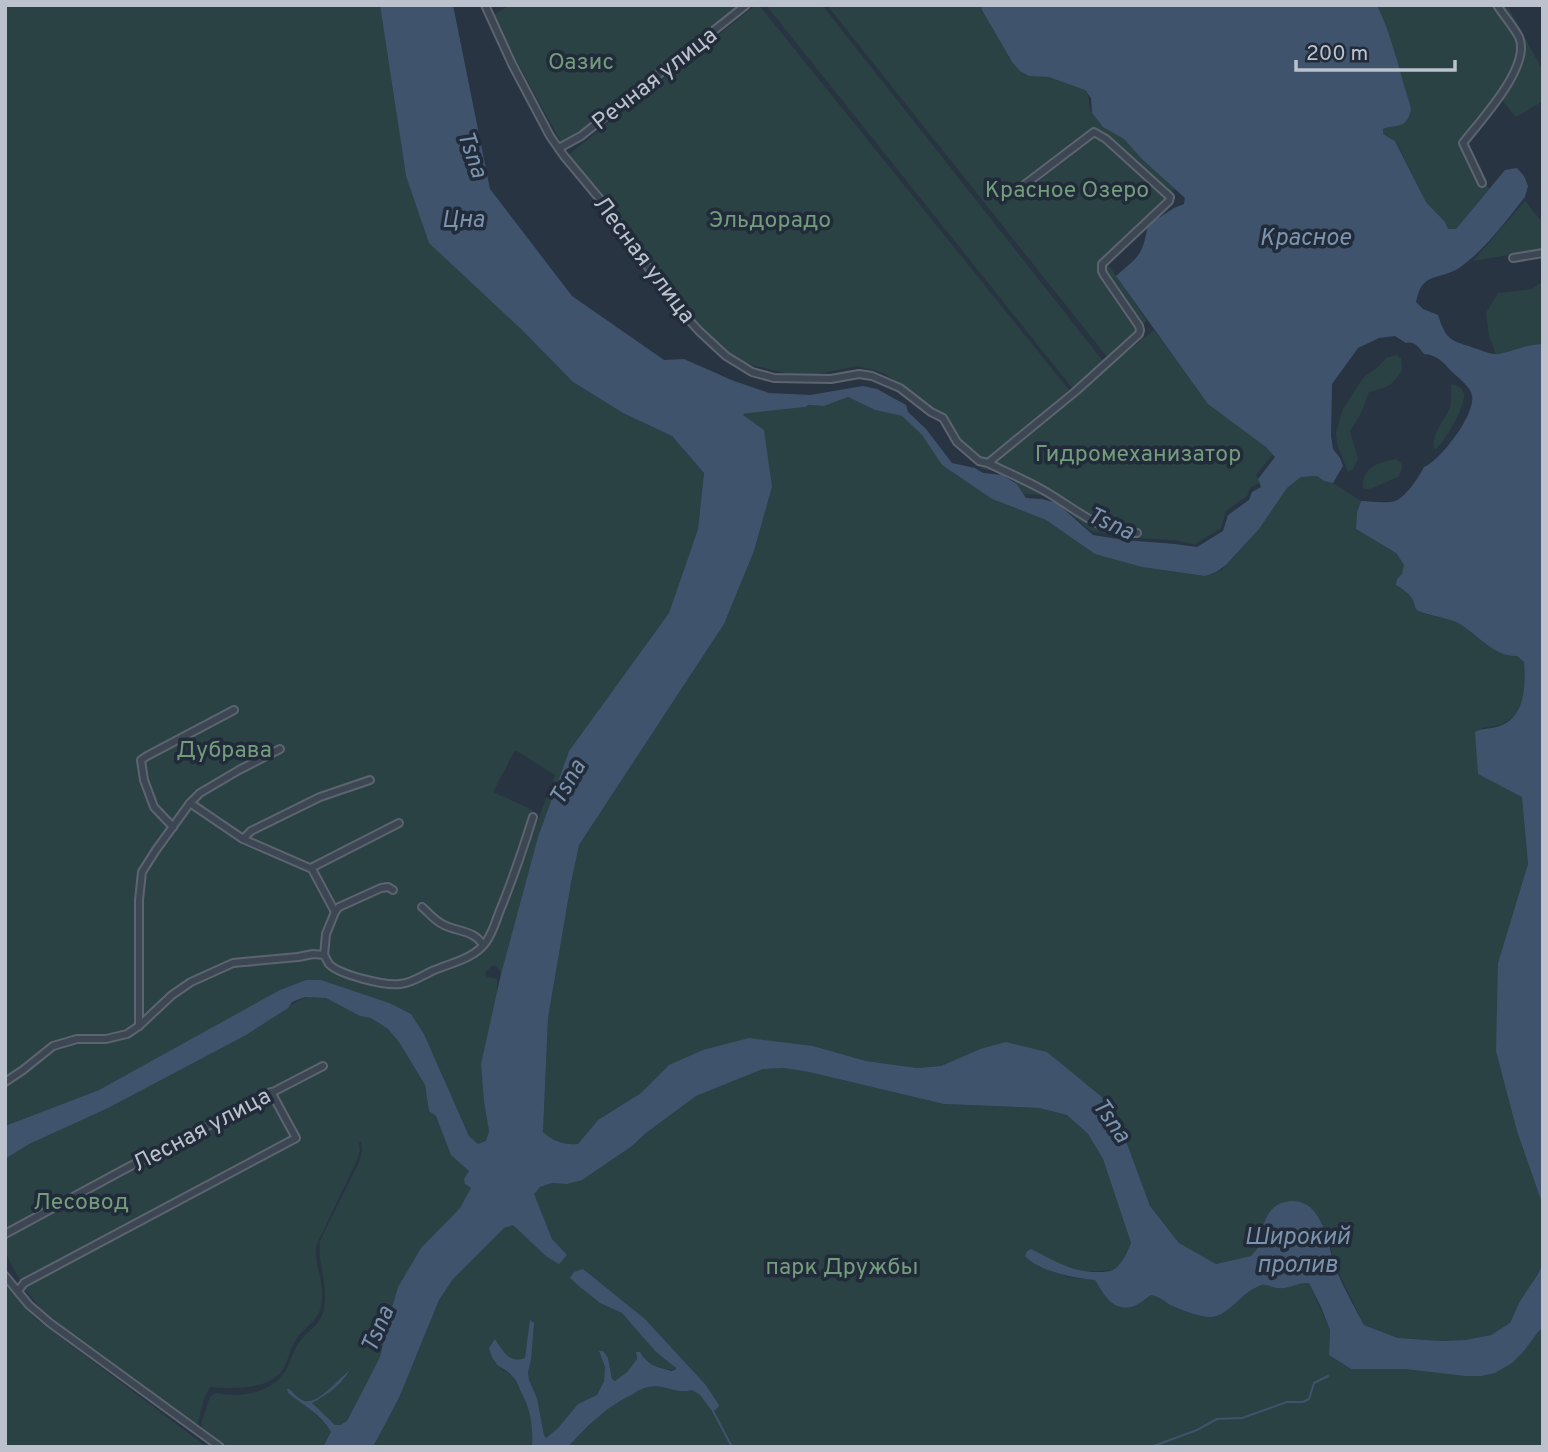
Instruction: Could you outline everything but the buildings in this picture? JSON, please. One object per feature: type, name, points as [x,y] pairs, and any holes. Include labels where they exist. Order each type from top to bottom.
[{"type":"street","name":"Лесная улица","points":[[485,5],[550,136],[614,216],[668,297],[726,356],[752,372],[774,378],[831,379],[859,374],[872,376],[900,388],[943,418],[957,442],[979,461],[1043,490],[1097,523],[1125,534],[1137,533]]},
{"type":"street","name":"Речная улица","points":[[559,148],[581,136],[747,5]]},
{"type":"street","points":[[1482,183],[1463,144],[1501,95],[1519,62],[1521,49],[1519,38],[1497,5]]},
{"type":"street","points":[[988,463],[1076,391],[1139,334],[1139,326],[1104,275],[1102,264],[1169,201],[1170,197],[1106,139],[1094,132],[1019,189]]},
{"type":"street","points":[[1514,258],[1543,253]]},
{"type":"street","points":[[173,827],[154,807],[144,780],[141,760],[234,710]]},
{"type":"street","points":[[139,1026],[142,872],[190,803],[200,793],[279,749]]},
{"type":"street","points":[[243,839],[251,831],[320,797],[370,780]]},
{"type":"street","points":[[190,803],[243,839],[311,868],[335,912]]},
{"type":"street","points":[[393,890],[388,887],[381,888],[339,906],[326,934],[324,955],[330,965],[343,972],[397,985],[418,979],[476,952],[498,918],[533,817]]},
{"type":"street","points":[[311,868],[399,823]]},
{"type":"street","points":[[422,907],[444,925],[474,935],[483,945]]},
{"type":"street","points":[[5,1082],[53,1046],[77,1039],[106,1039],[127,1034],[191,982],[233,963],[324,955]]},
{"type":"street","name":"Лесная улица","points":[[5,1234],[323,1066]]},
{"type":"street","points":[[18,1291],[24,1283],[296,1138],[271,1092]]},
{"type":"street","points":[[5,1276],[29,1305],[50,1323],[220,1447]]},
{"type":"green space","name":"Дубрава","points":[[5,5],[380,5],[406,176],[521,329],[573,382],[623,413],[672,436],[704,473],[698,529],[669,613],[569,751],[538,837],[501,974],[496,966],[493,966],[485,974],[497,980],[497,996],[481,1064],[489,1131],[485,1142],[478,1145],[469,1136],[424,1034],[411,1014],[321,980],[184,1044],[99,1090],[5,1126]],"holes":[[[515,750],[555,775],[491,944],[486,939],[533,810],[493,792]]]},
{"type":"green space","name":"Оазис","points":[[510,5],[744,5],[562,144],[492,16]]},
{"type":"green space","name":"Эльдорадо","points":[[759,5],[1069,390],[980,466],[933,408],[884,373],[857,366],[803,377],[726,356],[669,293],[618,211],[590,184],[567,156]]},
{"type":"green space","points":[[766,5],[822,5],[1103,361],[1073,389]]},
{"type":"green space","name":"Красное Озеро","points":[[827,5],[980,5],[1009,58],[1018,67],[1082,86],[1088,95],[1090,110],[1100,123],[1116,130],[1177,187],[1103,257],[1147,321],[1108,358]]},
{"type":"green space","points":[[1377,5],[1507,5],[1543,71],[1543,101],[1516,117],[1502,100],[1467,145],[1489,189],[1456,229],[1448,230],[1445,222],[1426,202],[1396,141],[1383,134],[1383,129],[1407,121],[1395,51]]},
{"type":"green space","points":[[1525,201],[1543,223],[1543,249],[1473,261]]},
{"type":"green space","points":[[1543,281],[1543,344],[1496,355],[1489,335],[1486,313],[1498,293],[1532,289]]},
{"type":"green space","name":"Гидромеханизатор","points":[[1154,330],[1183,369],[1273,454],[1256,475],[1259,483],[1250,488],[1247,496],[1226,511],[1221,528],[1195,544],[1122,537],[1091,531],[1055,500],[1024,494],[1006,475],[980,469]]},
{"type":"green space","points":[[1397,355],[1401,359],[1402,370],[1388,386],[1369,392],[1350,431],[1358,459],[1353,469],[1348,472],[1337,444],[1336,432],[1343,409],[1363,378],[1386,358]]},
{"type":"green space","points":[[1452,384],[1463,390],[1464,400],[1454,424],[1435,450],[1434,439],[1450,407]]},
{"type":"green space","points":[[848,397],[875,410],[902,416],[922,435],[942,465],[992,499],[1046,520],[1095,554],[1142,567],[1204,576],[1222,570],[1259,529],[1287,488],[1301,477],[1317,476],[1361,501],[1356,529],[1396,553],[1404,565],[1407,592],[1418,610],[1460,624],[1494,649],[1517,656],[1524,662],[1525,687],[1515,715],[1496,726],[1482,728],[1478,774],[1522,796],[1528,864],[1498,963],[1517,1131],[1543,1206],[1543,1263],[1510,1323],[1491,1335],[1441,1341],[1398,1338],[1364,1325],[1336,1267],[1325,1229],[1267,1237],[1251,1256],[1216,1264],[1179,1243],[1150,1206],[1115,1111],[1047,1052],[980,1049],[941,1066],[917,1068],[866,1061],[813,1046],[669,1065],[641,1093],[598,1120],[578,1144],[559,1142],[543,1132],[548,1018],[579,845],[724,624],[754,551],[772,487],[742,415],[750,406],[769,402],[824,406]]},
{"type":"green space","points":[[1396,459],[1402,467],[1398,477],[1372,488],[1363,487],[1363,480],[1369,470],[1378,464]]},
{"type":"green space","name":"Лесовод","points":[[306,997],[326,998],[360,1016],[371,1018],[388,1029],[425,1085],[429,1111],[431,1110],[480,1161],[464,1179],[466,1185],[472,1188],[460,1208],[421,1248],[398,1287],[380,1357],[347,1421],[335,1425],[312,1405],[341,1382],[345,1373],[320,1397],[308,1402],[301,1400],[332,1432],[323,1447],[226,1447],[204,1431],[201,1424],[210,1397],[216,1393],[253,1393],[278,1380],[286,1370],[298,1344],[319,1321],[325,1300],[320,1241],[360,1160],[361,1142],[357,1160],[316,1246],[322,1292],[321,1306],[316,1317],[297,1338],[283,1369],[275,1378],[248,1387],[210,1387],[197,1425],[58,1325],[24,1288],[5,1252],[5,1159]]},
{"type":"green space","name":"парк Дружбы","points":[[784,1068],[944,1104],[1039,1108],[1067,1115],[1088,1134],[1103,1159],[1131,1243],[1121,1263],[1114,1270],[1084,1272],[1063,1265],[1037,1266],[1067,1277],[1095,1280],[1108,1299],[1132,1307],[1151,1295],[1181,1310],[1212,1317],[1225,1312],[1245,1294],[1260,1286],[1281,1288],[1309,1283],[1330,1330],[1329,1355],[1351,1369],[1405,1369],[1481,1376],[1495,1373],[1512,1363],[1543,1328],[1543,1447],[568,1447],[603,1413],[619,1401],[645,1388],[659,1386],[681,1391],[692,1390],[700,1395],[711,1410],[705,1384],[645,1319],[583,1270],[581,1288],[600,1303],[622,1313],[675,1370],[654,1366],[640,1352],[636,1352],[637,1359],[627,1372],[615,1381],[612,1379],[608,1358],[599,1352],[605,1367],[604,1381],[597,1396],[578,1404],[546,1438],[537,1398],[529,1380],[531,1360],[511,1358],[495,1340],[493,1362],[513,1377],[530,1411],[533,1424],[532,1447],[373,1447],[399,1398],[439,1300],[453,1279],[496,1234],[513,1224],[547,1257],[566,1256],[552,1239],[533,1194],[540,1187],[552,1183],[567,1184],[632,1146],[696,1096],[763,1069]]},
{"type":"green space","points":[[5,1285],[36,1319],[207,1447],[5,1447]]},
{"type":"water","points":[[380,5],[453,5],[490,189],[572,296],[664,360],[684,359],[769,393],[810,395],[863,386],[877,389],[906,405],[908,412],[926,429],[952,463],[975,468],[983,473],[1002,475],[1017,484],[1026,498],[1057,503],[1093,535],[1124,540],[1197,547],[1223,531],[1228,515],[1249,500],[1252,492],[1261,487],[1258,479],[1275,457],[1266,447],[1208,404],[1116,276],[1139,254],[1148,225],[1184,204],[1185,198],[1124,139],[1103,127],[1092,113],[1091,98],[1085,90],[1049,77],[1029,76],[1020,71],[1012,62],[981,5],[1377,5],[1393,46],[1411,110],[1405,123],[1383,129],[1383,134],[1395,141],[1426,202],[1448,229],[1456,229],[1505,170],[1517,168],[1524,176],[1528,186],[1525,197],[1494,235],[1459,268],[1432,278],[1422,285],[1416,302],[1423,309],[1438,315],[1444,331],[1451,339],[1488,353],[1499,354],[1543,344],[1543,1206],[1517,1131],[1496,1051],[1498,963],[1528,864],[1522,797],[1478,774],[1475,732],[1506,723],[1518,710],[1524,692],[1524,662],[1517,656],[1494,649],[1460,624],[1417,610],[1410,595],[1396,585],[1404,565],[1396,553],[1356,529],[1361,501],[1391,502],[1403,496],[1424,467],[1439,456],[1456,436],[1472,404],[1469,389],[1442,361],[1424,354],[1414,344],[1406,343],[1395,336],[1379,338],[1358,348],[1332,384],[1331,436],[1333,449],[1343,466],[1333,483],[1317,476],[1301,477],[1287,488],[1259,529],[1226,565],[1205,576],[1142,567],[1095,554],[1046,520],[992,499],[942,465],[922,435],[902,416],[875,410],[848,397],[824,406],[769,402],[750,406],[743,415],[764,430],[772,487],[754,551],[724,624],[579,845],[548,1018],[543,1132],[559,1142],[578,1144],[598,1120],[641,1093],[669,1065],[703,1050],[749,1038],[813,1046],[866,1061],[917,1068],[941,1066],[980,1049],[1006,1042],[1047,1052],[1103,1098],[1115,1111],[1150,1206],[1179,1243],[1216,1264],[1251,1256],[1267,1237],[1262,1229],[1267,1216],[1276,1206],[1297,1201],[1307,1205],[1321,1222],[1335,1267],[1364,1325],[1398,1338],[1441,1341],[1491,1335],[1510,1323],[1543,1263],[1543,1328],[1512,1363],[1495,1373],[1481,1376],[1405,1369],[1351,1369],[1329,1355],[1330,1330],[1309,1283],[1281,1288],[1260,1286],[1245,1294],[1225,1312],[1212,1317],[1184,1311],[1151,1295],[1133,1306],[1118,1306],[1109,1300],[1095,1280],[1048,1270],[1025,1256],[1031,1249],[1073,1268],[1104,1272],[1118,1266],[1131,1243],[1103,1159],[1088,1134],[1067,1115],[1039,1108],[944,1104],[809,1072],[784,1068],[763,1069],[696,1096],[632,1146],[582,1180],[540,1187],[534,1194],[552,1239],[567,1255],[559,1264],[547,1257],[513,1225],[504,1228],[453,1279],[439,1300],[399,1398],[373,1447],[323,1447],[331,1432],[323,1421],[288,1393],[287,1389],[302,1400],[314,1400],[349,1371],[337,1386],[312,1403],[335,1425],[347,1421],[380,1357],[398,1287],[421,1248],[460,1208],[471,1188],[465,1184],[464,1179],[469,1171],[451,1155],[436,1116],[429,1111],[425,1085],[388,1029],[371,1018],[360,1016],[326,998],[305,997],[292,1002],[288,1008],[246,1035],[108,1108],[29,1144],[5,1159],[5,1126],[99,1090],[280,990],[306,980],[321,980],[389,1003],[411,1014],[424,1034],[469,1136],[478,1144],[486,1141],[489,1131],[481,1064],[501,974],[538,837],[569,751],[669,613],[698,529],[704,473],[672,436],[623,413],[573,382],[429,243],[406,176]]},
{"type":"water","points":[[583,1269],[645,1319],[705,1384],[719,1405],[716,1410],[711,1410],[700,1395],[692,1390],[648,1387],[606,1411],[568,1447],[532,1447],[532,1425],[527,1405],[514,1379],[494,1361],[489,1348],[495,1339],[511,1358],[525,1358],[530,1320],[534,1323],[528,1372],[546,1438],[578,1404],[597,1395],[604,1381],[605,1367],[599,1351],[603,1351],[608,1358],[612,1379],[615,1381],[627,1372],[637,1359],[636,1352],[640,1352],[646,1360],[657,1366],[671,1371],[676,1368],[655,1351],[622,1313],[600,1303],[570,1278],[574,1272]]},
{"type":"waterway","name":"Tsna","points":[[739,409],[804,402]]},
{"type":"waterway","points":[[1151,1447],[1197,1430],[1217,1419],[1242,1418],[1287,1402],[1303,1402],[1309,1399],[1314,1383],[1328,1376]]},
{"type":"waterway","points":[[712,1409],[732,1447]]},
{"type":"water label","name":"Цна","points":[[463,219]]},
{"type":"water label","name":"Красное","points":[[1305,237]]},
{"type":"water label","name":"Широкий пролив","points":[[1297,1250]]}]
